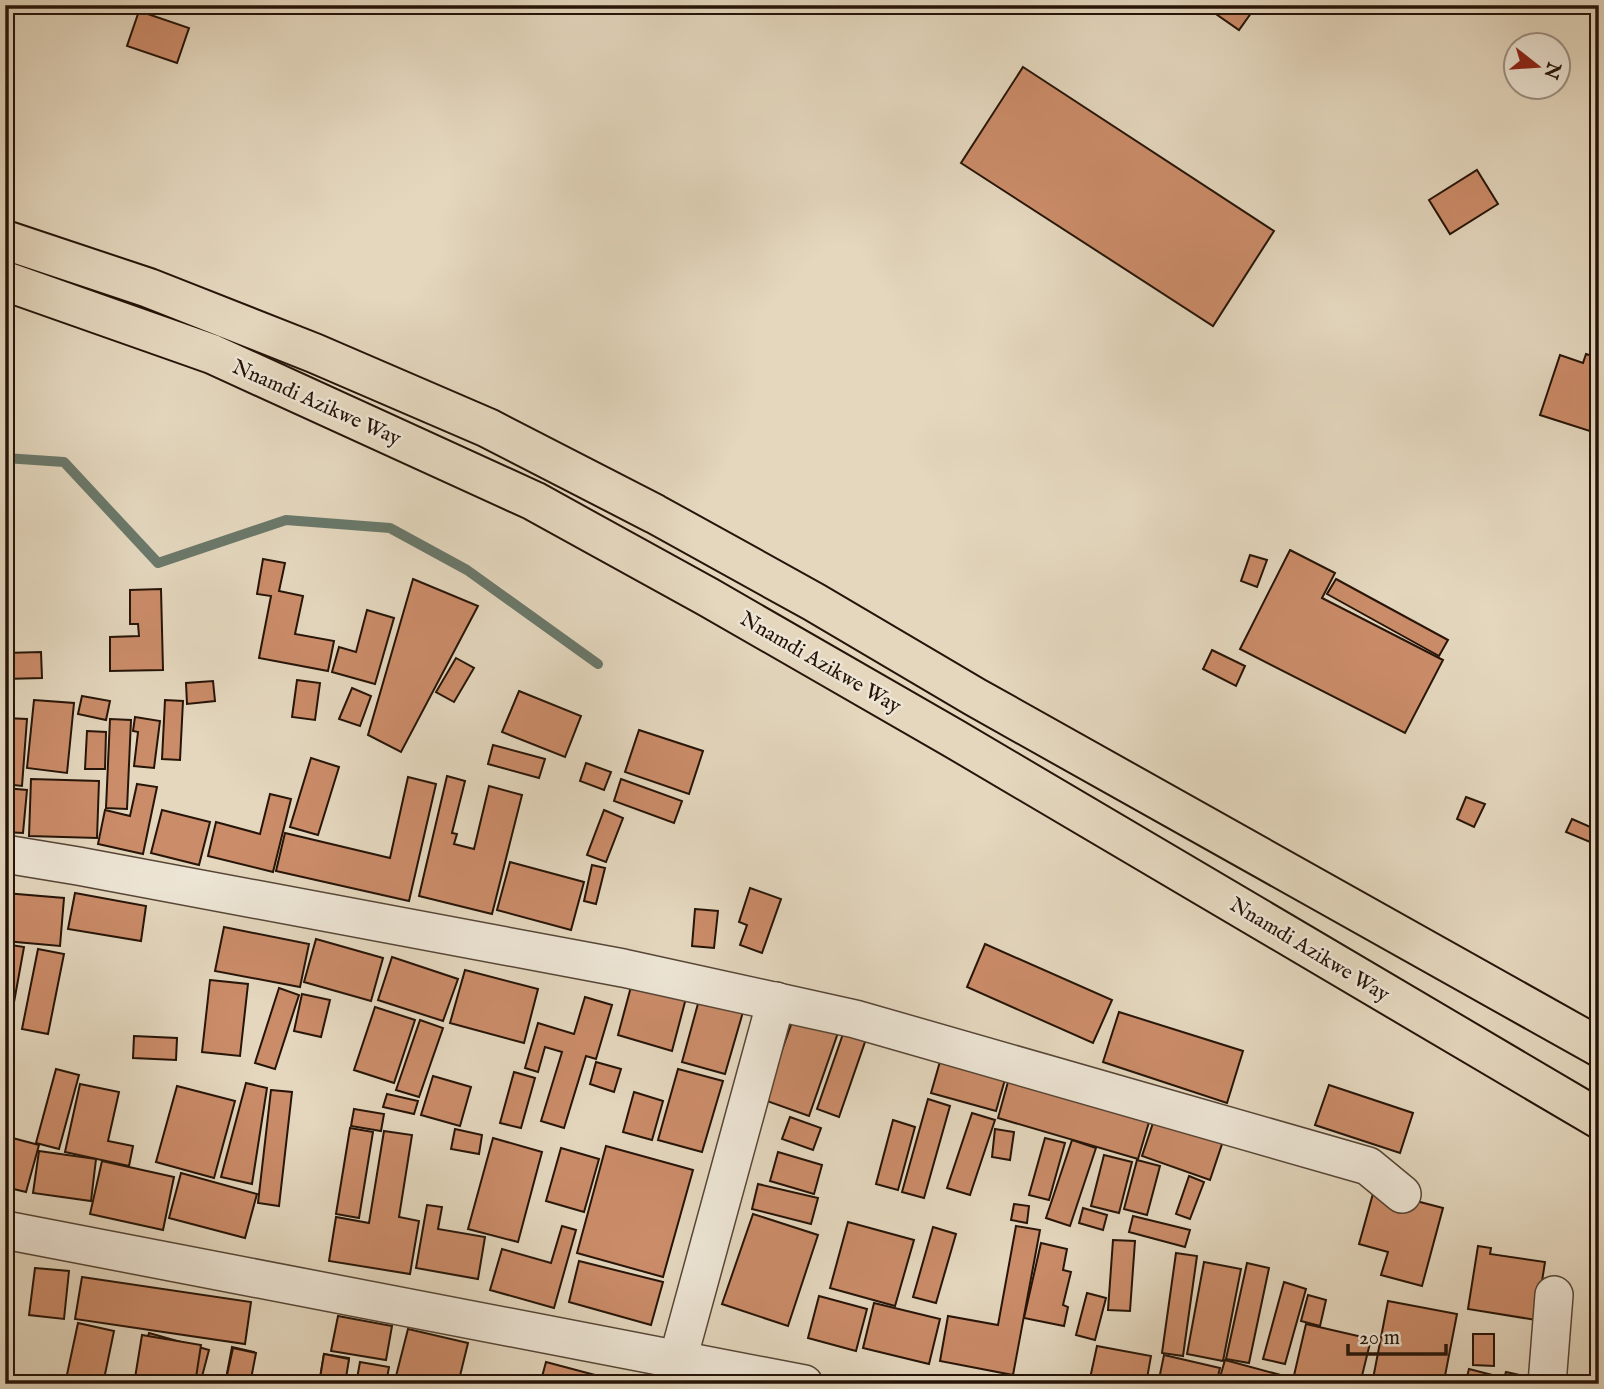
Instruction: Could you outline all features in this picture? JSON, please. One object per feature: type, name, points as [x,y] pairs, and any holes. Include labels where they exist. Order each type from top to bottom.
[{"type":"highway","name":"Nnamdi Azikwe Way","points":[[5,240],[187,303],[314,353],[488,428],[655,514],[814,602],[987,704],[1599,1048]]},
{"type":"highway","name":"Nnamdi Azikwe Way","points":[[5,281],[212,354],[534,501],[708,597],[953,738],[1599,1119]]},
{"type":"street","points":[[5,854],[596,963],[855,1019],[1368,1166],[1402,1194]]},
{"type":"street","points":[[676,1372],[776,1002]]},
{"type":"street","points":[[5,1230],[676,1372],[804,1384]]},
{"type":"street","points":[[1547,1384],[1554,1295]]},
{"type":"building","points":[[1203,5],[1249,5],[1254,9],[1239,30]]},
{"type":"building","points":[[139,11],[189,28],[177,63],[127,46]]},
{"type":"building","points":[[1023,67],[1274,231],[1213,326],[961,163]]},
{"type":"building","points":[[1477,170],[1498,204],[1450,234],[1429,200]]},
{"type":"building","points":[[1586,354],[1599,358],[1599,434],[1540,415],[1560,355],[1583,363]]},
{"type":"building","points":[[1290,550],[1335,573],[1322,598],[1443,660],[1405,733],[1240,649]]},
{"type":"building","points":[[1250,555],[1267,560],[1257,587],[1241,581]]},
{"type":"building","points":[[263,559],[285,563],[279,591],[303,596],[295,634],[334,641],[328,671],[259,658],[271,596],[257,594]]},
{"type":"building","points":[[413,579],[478,606],[401,752],[368,735]]},
{"type":"building","points":[[1336,579],[1448,640],[1439,656],[1327,594]]},
{"type":"building","points":[[161,589],[163,670],[110,671],[110,637],[139,636],[138,624],[130,624],[130,590]]},
{"type":"building","points":[[367,610],[394,618],[375,684],[332,672],[339,647],[356,652]]},
{"type":"building","points":[[1212,650],[1245,666],[1236,686],[1203,669]]},
{"type":"building","points":[[41,652],[42,678],[5,679],[5,653]]},
{"type":"building","points":[[456,658],[474,668],[454,702],[436,692]]},
{"type":"building","points":[[297,680],[320,683],[315,720],[292,717]]},
{"type":"building","points":[[213,681],[215,701],[187,704],[186,683]]},
{"type":"building","points":[[352,688],[371,696],[360,726],[339,719]]},
{"type":"building","points":[[519,691],[581,716],[565,757],[502,732]]},
{"type":"building","points":[[82,696],[110,701],[106,720],[78,714]]},
{"type":"building","points":[[34,700],[74,703],[67,773],[27,768]]},
{"type":"building","points":[[165,700],[183,701],[180,760],[162,759]]},
{"type":"building","points":[[135,717],[160,721],[154,768],[134,766],[138,732],[133,731]]},
{"type":"building","points":[[5,718],[27,719],[22,786],[5,784]]},
{"type":"building","points":[[110,719],[131,720],[127,809],[106,808]]},
{"type":"building","points":[[639,730],[703,751],[689,794],[625,772]]},
{"type":"building","points":[[87,731],[106,732],[105,769],[85,769]]},
{"type":"building","points":[[493,745],[545,759],[539,778],[488,764]]},
{"type":"building","points":[[311,758],[339,767],[318,835],[290,827]]},
{"type":"building","points":[[586,763],[611,772],[604,790],[580,781]]},
{"type":"building","points":[[447,776],[465,781],[452,833],[457,834],[454,844],[474,849],[489,786],[522,795],[492,914],[419,896]]},
{"type":"building","points":[[408,777],[436,784],[409,901],[276,871],[285,833],[390,858]]},
{"type":"building","points":[[31,779],[99,781],[97,838],[29,836]]},
{"type":"building","points":[[621,779],[682,801],[674,823],[614,801]]},
{"type":"building","points":[[137,784],[157,787],[143,854],[98,844],[105,810],[130,816]]},
{"type":"building","points":[[5,788],[27,790],[23,833],[5,832]]},
{"type":"building","points":[[270,794],[291,799],[273,872],[208,856],[216,822],[260,834]]},
{"type":"building","points":[[1466,797],[1485,804],[1474,827],[1457,819]]},
{"type":"building","points":[[162,810],[210,822],[199,865],[151,853]]},
{"type":"building","points":[[604,810],[623,818],[606,862],[587,855]]},
{"type":"building","points":[[1572,819],[1595,829],[1590,842],[1566,832]]},
{"type":"building","points":[[510,862],[584,882],[571,930],[497,910]]},
{"type":"building","points":[[592,865],[605,868],[596,904],[584,901]]},
{"type":"building","points":[[750,888],[781,899],[762,953],[740,945],[747,925],[739,922]]},
{"type":"building","points":[[5,893],[64,898],[60,946],[5,941]]},
{"type":"building","points":[[75,893],[146,906],[141,941],[68,929]]},
{"type":"building","points":[[695,909],[718,911],[714,948],[692,946]]},
{"type":"building","points":[[224,927],[309,944],[300,987],[215,971]]},
{"type":"building","points":[[316,939],[383,958],[371,1001],[304,982]]},
{"type":"building","points":[[5,944],[24,947],[7,1041],[5,1041]]},
{"type":"building","points":[[985,944],[1112,1000],[1093,1043],[967,987]]},
{"type":"building","points":[[38,949],[64,954],[48,1034],[22,1029]]},
{"type":"building","points":[[392,957],[458,979],[443,1021],[378,1000]]},
{"type":"building","points":[[465,970],[538,989],[524,1043],[450,1023]]},
{"type":"building","points":[[210,980],[248,984],[240,1056],[202,1052]]},
{"type":"building","points":[[632,983],[686,998],[672,1051],[618,1035]]},
{"type":"building","points":[[279,988],[299,995],[275,1069],[255,1063]]},
{"type":"building","points":[[302,994],[330,1000],[321,1037],[294,1031]]},
{"type":"building","points":[[585,997],[612,1005],[596,1059],[586,1056],[564,1128],[541,1121],[562,1052],[545,1047],[538,1072],[525,1068],[538,1023],[574,1034]]},
{"type":"building","points":[[699,1000],[743,1012],[725,1074],[682,1062]]},
{"type":"building","points":[[375,1007],[415,1020],[394,1083],[354,1070]]},
{"type":"building","points":[[796,1011],[840,1027],[809,1116],[764,1100]]},
{"type":"building","points":[[1119,1012],[1243,1051],[1227,1103],[1103,1062]]},
{"type":"building","points":[[420,1020],[443,1028],[419,1097],[396,1090]]},
{"type":"building","points":[[844,1031],[866,1039],[839,1117],[817,1109]]},
{"type":"building","points":[[134,1036],[177,1038],[176,1060],[133,1058]]},
{"type":"building","points":[[943,1051],[1008,1069],[996,1111],[931,1093]]},
{"type":"building","points":[[596,1062],[621,1069],[614,1092],[590,1084]]},
{"type":"building","points":[[56,1069],[79,1075],[59,1149],[36,1143]]},
{"type":"building","points":[[678,1069],[723,1081],[702,1152],[658,1140]]},
{"type":"building","points":[[1011,1071],[1152,1112],[1138,1159],[998,1118]]},
{"type":"building","points":[[514,1072],[535,1078],[521,1128],[500,1123]]},
{"type":"building","points":[[433,1076],[471,1087],[460,1126],[421,1115]]},
{"type":"building","points":[[246,1083],[267,1088],[252,1184],[221,1177]]},
{"type":"building","points":[[80,1084],[119,1092],[108,1141],[133,1146],[129,1166],[65,1152]]},
{"type":"building","points":[[1329,1085],[1413,1113],[1400,1153],[1315,1125]]},
{"type":"building","points":[[177,1086],[235,1101],[214,1178],[156,1162]]},
{"type":"building","points":[[271,1090],[292,1092],[279,1206],[258,1203]]},
{"type":"building","points":[[634,1092],[663,1101],[652,1140],[623,1132]]},
{"type":"building","points":[[387,1094],[418,1101],[414,1114],[383,1107]]},
{"type":"building","points":[[928,1099],[950,1106],[924,1198],[902,1192]]},
{"type":"building","points":[[354,1109],[384,1114],[381,1131],[351,1126]]},
{"type":"building","points":[[972,1113],[995,1120],[970,1195],[947,1188]]},
{"type":"building","points":[[790,1117],[821,1128],[813,1150],[782,1139]]},
{"type":"building","points":[[1155,1117],[1223,1141],[1210,1180],[1142,1156]]},
{"type":"building","points":[[893,1120],[915,1127],[898,1190],[876,1184]]},
{"type":"building","points":[[350,1128],[373,1132],[359,1218],[336,1214]]},
{"type":"building","points":[[455,1129],[482,1135],[479,1154],[451,1149]]},
{"type":"building","points":[[995,1129],[1014,1132],[1010,1160],[992,1157]]},
{"type":"building","points":[[384,1131],[412,1135],[399,1217],[419,1221],[410,1274],[329,1261],[336,1217],[369,1223]]},
{"type":"building","points":[[5,1136],[39,1145],[26,1192],[5,1187]]},
{"type":"building","points":[[493,1138],[542,1152],[518,1242],[468,1229]]},
{"type":"building","points":[[1045,1138],[1065,1143],[1049,1200],[1029,1195]]},
{"type":"building","points":[[1072,1140],[1096,1148],[1070,1226],[1046,1218]]},
{"type":"building","points":[[606,1146],[693,1170],[663,1277],[577,1253]]},
{"type":"building","points":[[561,1148],[599,1159],[584,1212],[546,1201]]},
{"type":"building","points":[[39,1151],[96,1159],[91,1201],[33,1193]]},
{"type":"building","points":[[778,1152],[822,1165],[814,1194],[770,1181]]},
{"type":"building","points":[[1104,1155],[1132,1162],[1119,1213],[1091,1206]]},
{"type":"building","points":[[1137,1160],[1160,1166],[1147,1215],[1124,1209]]},
{"type":"building","points":[[102,1161],[174,1177],[163,1230],[90,1214]]},
{"type":"building","points":[[181,1173],[257,1194],[245,1238],[169,1218]]},
{"type":"building","points":[[1189,1176],[1204,1182],[1190,1219],[1176,1214]]},
{"type":"building","points":[[758,1184],[818,1198],[811,1224],[752,1209]]},
{"type":"building","points":[[1374,1190],[1443,1208],[1422,1286],[1381,1275],[1388,1252],[1359,1244]]},
{"type":"building","points":[[1014,1204],[1029,1206],[1027,1223],[1011,1220]]},
{"type":"building","points":[[427,1205],[442,1207],[438,1229],[485,1237],[478,1279],[416,1268]]},
{"type":"building","points":[[1083,1208],[1107,1215],[1103,1230],[1079,1223]]},
{"type":"building","points":[[753,1214],[818,1235],[788,1326],[722,1304]]},
{"type":"building","points":[[1133,1216],[1190,1230],[1185,1247],[1129,1232]]},
{"type":"building","points":[[848,1222],[914,1240],[895,1306],[830,1288]]},
{"type":"building","points":[[562,1226],[576,1230],[554,1308],[490,1290],[502,1249],[551,1263]]},
{"type":"building","points":[[1016,1226],[1040,1230],[1013,1375],[940,1361],[948,1316],[998,1325]]},
{"type":"building","points":[[933,1227],[956,1234],[936,1303],[913,1297]]},
{"type":"building","points":[[1113,1240],[1135,1241],[1130,1311],[1108,1310]]},
{"type":"building","points":[[1041,1243],[1067,1249],[1063,1270],[1071,1272],[1063,1305],[1068,1307],[1064,1326],[1024,1318]]},
{"type":"building","points":[[1478,1246],[1491,1248],[1490,1254],[1545,1262],[1536,1320],[1468,1309]]},
{"type":"building","points":[[1176,1253],[1197,1256],[1183,1356],[1162,1353]]},
{"type":"building","points":[[579,1261],[663,1282],[651,1325],[569,1302]]},
{"type":"building","points":[[1204,1262],[1241,1269],[1223,1361],[1187,1354]]},
{"type":"building","points":[[1247,1263],[1269,1268],[1249,1363],[1226,1359]]},
{"type":"building","points":[[35,1268],[69,1271],[64,1319],[29,1315]]},
{"type":"building","points":[[82,1277],[251,1302],[245,1344],[75,1319]]},
{"type":"building","points":[[1284,1282],[1306,1289],[1285,1364],[1263,1359]]},
{"type":"building","points":[[1087,1293],[1106,1298],[1095,1340],[1076,1335]]},
{"type":"building","points":[[1308,1295],[1326,1300],[1320,1326],[1301,1321]]},
{"type":"building","points":[[819,1296],[867,1309],[856,1351],[808,1338]]},
{"type":"building","points":[[1388,1301],[1457,1314],[1444,1381],[1459,1384],[1372,1384]]},
{"type":"building","points":[[874,1303],[940,1319],[929,1364],[863,1348]]},
{"type":"building","points":[[338,1316],[392,1326],[386,1360],[331,1351]]},
{"type":"building","points":[[78,1323],[114,1331],[103,1384],[65,1384]]},
{"type":"building","points":[[1306,1324],[1371,1339],[1360,1384],[1292,1384]]},
{"type":"building","points":[[408,1329],[468,1343],[458,1384],[394,1384]]},
{"type":"building","points":[[149,1333],[209,1350],[200,1384],[134,1384]]},
{"type":"building","points":[[1473,1334],[1494,1334],[1494,1366],[1473,1365]]},
{"type":"building","points":[[142,1335],[201,1345],[195,1384],[134,1384]]},
{"type":"building","points":[[1097,1346],[1151,1356],[1146,1384],[1089,1383]]},
{"type":"building","points":[[232,1347],[254,1352],[248,1384],[225,1384]]},
{"type":"building","points":[[233,1348],[256,1353],[250,1384],[225,1384]]},
{"type":"building","points":[[324,1354],[349,1358],[344,1384],[319,1384]]},
{"type":"building","points":[[324,1354],[349,1359],[345,1384],[319,1384]]},
{"type":"building","points":[[1164,1355],[1220,1368],[1216,1384],[1158,1384]]},
{"type":"building","points":[[1225,1360],[1288,1377],[1287,1384],[1218,1384]]},
{"type":"building","points":[[360,1362],[389,1367],[386,1384],[356,1384]]},
{"type":"building","points":[[546,1362],[629,1384],[540,1384]]},
{"type":"building","points":[[1469,1369],[1504,1378],[1506,1372],[1524,1376],[1523,1382],[1531,1384],[1465,1384]]},
{"type":"waterway","points":[[5,458],[64,462],[158,563],[286,520],[390,528],[467,570],[598,664]]}]
